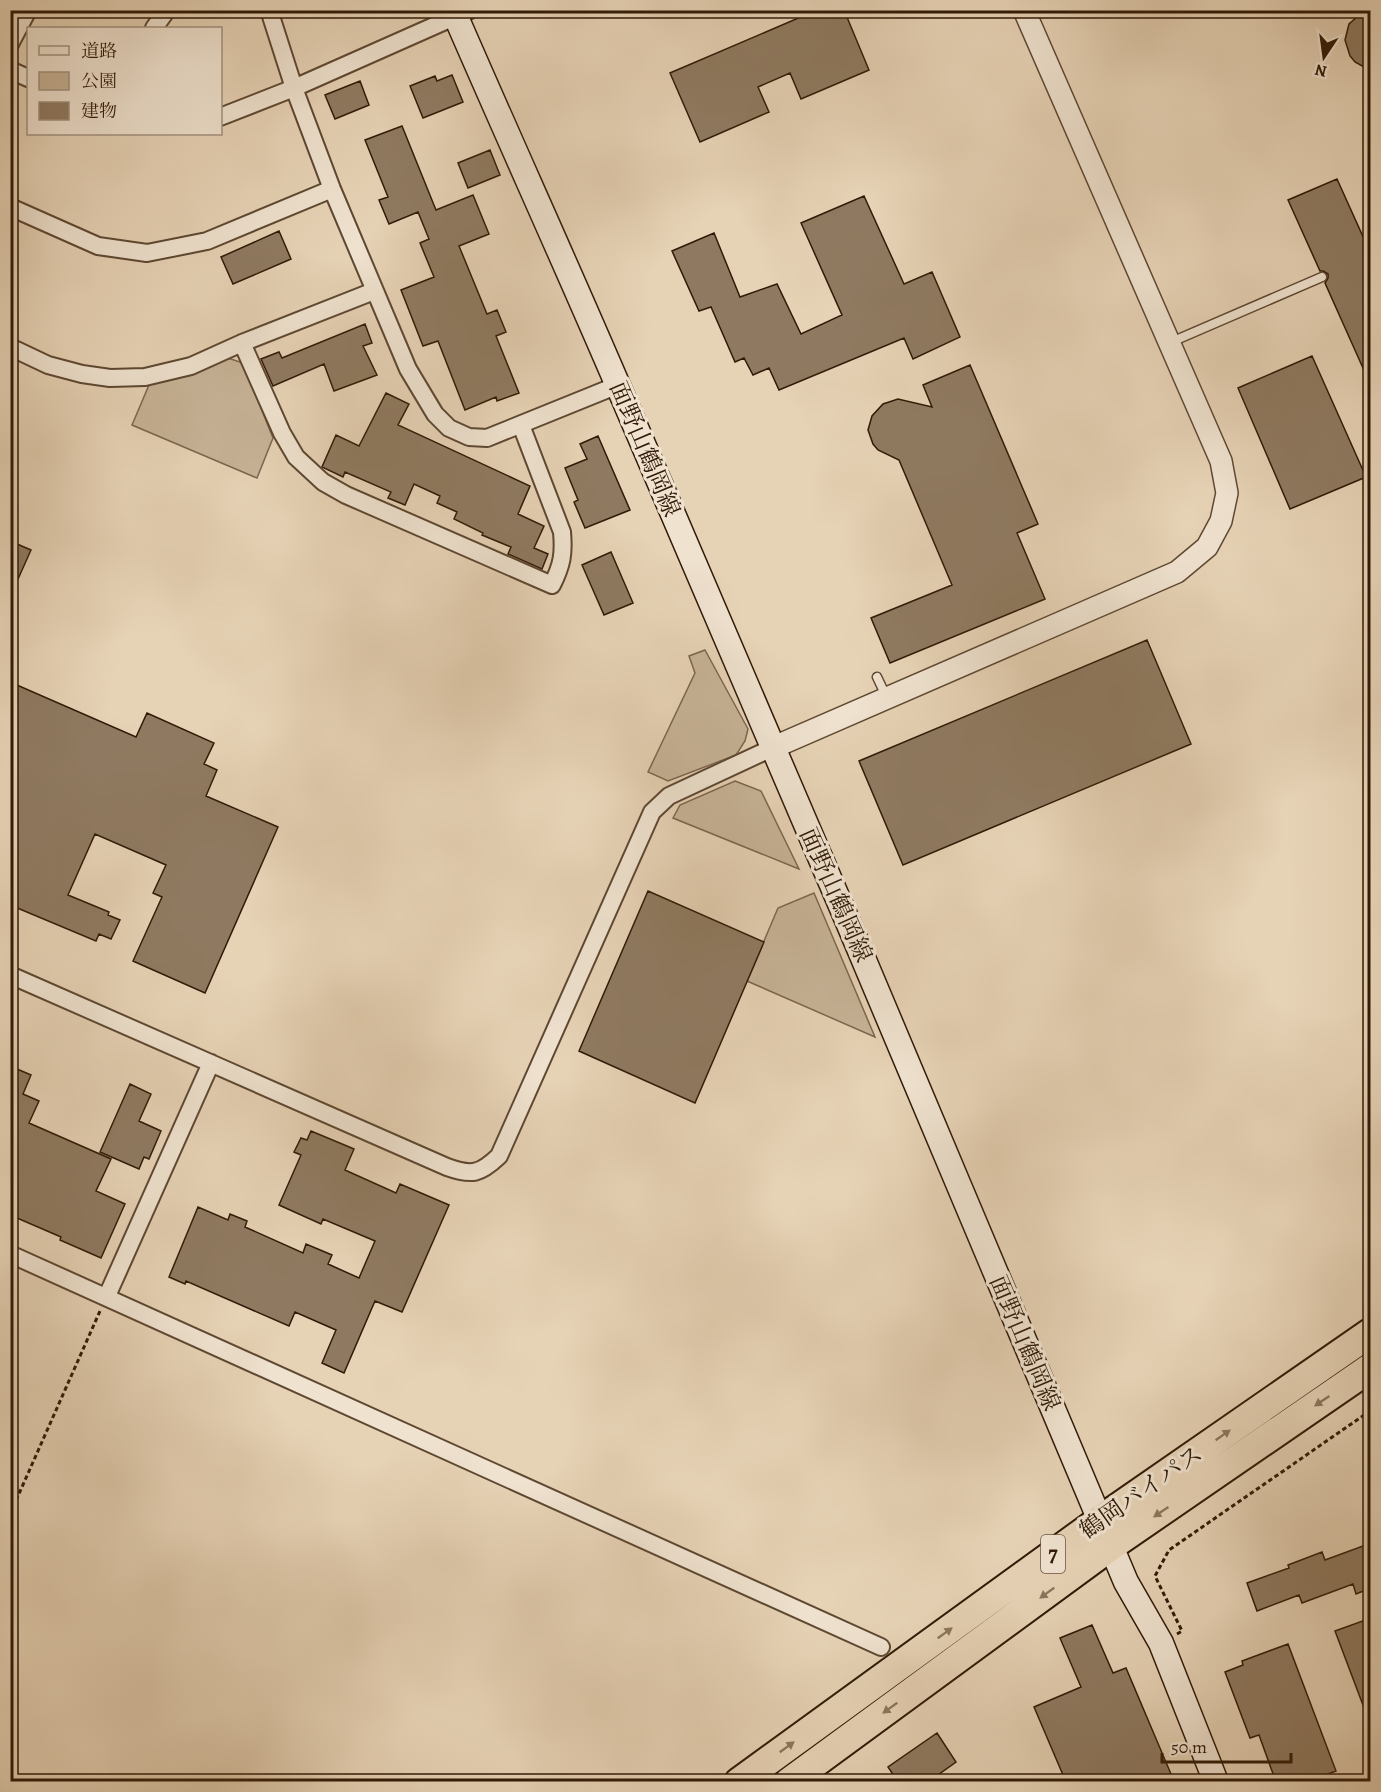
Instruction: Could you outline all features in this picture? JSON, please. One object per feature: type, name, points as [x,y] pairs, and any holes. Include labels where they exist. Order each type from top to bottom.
[{"type":"highway","name":"鶴岡バイパス","points":[[789,1782],[1106,1533],[1371,1333]]},
{"type":"highway","name":"鶴岡バイパス","points":[[739,1782],[1106,1533],[1371,1368]]},
{"type":"main road","name":"面野山鶴岡線","points":[[460,13],[893,1027],[1126,1582],[1161,1643],[1216,1782]]},
{"type":"street","points":[[10,44],[28,10]]},
{"type":"street","points":[[155,27],[167,10]]},
{"type":"street","points":[[269,10],[294,88],[332,189],[408,369],[435,414],[449,428],[469,437],[487,438],[618,385]]},
{"type":"street","points":[[10,975],[447,1167],[473,1173],[486,1168],[499,1156],[652,812],[669,796],[772,748],[1177,572],[1207,547],[1221,521],[1227,493],[1221,461],[1024,10]]},
{"type":"street","points":[[222,116],[294,88],[460,13]]},
{"type":"street","points":[[10,70],[27,78]]},
{"type":"street","points":[[10,207],[98,246],[147,253],[207,241],[332,189]]},
{"type":"street","points":[[10,347],[48,364],[82,374],[110,378],[145,377],[191,366],[242,343],[374,291]]},
{"type":"street","points":[[242,343],[282,433],[296,457],[322,482],[346,495],[552,585],[560,568],[564,550],[562,532],[521,425]]},
{"type":"street","points":[[107,1296],[211,1063]]},
{"type":"street","points":[[10,1254],[881,1647]]},
{"type":"lane","points":[[1169,343],[1322,277]]},
{"type":"lane","points":[[877,677],[887,698]]},
{"type":"path","points":[[10,1514],[107,1296]]},
{"type":"path","points":[[1161,1643],[1182,1631],[1155,1576],[1169,1550],[1371,1411]]},
{"type":"green space","points":[[228,358],[243,363],[273,438],[257,478],[132,425],[149,385],[195,374]]},
{"type":"green space","points":[[705,650],[748,729],[745,741],[736,755],[668,781],[648,772],[695,673],[689,656]]},
{"type":"green space","points":[[735,781],[761,791],[799,869],[673,818],[680,805]]},
{"type":"green space","points":[[814,893],[875,1037],[747,981],[778,908]]},
{"type":"building","points":[[817,10],[844,10],[869,70],[801,99],[790,73],[758,87],[769,112],[700,142],[670,73]]},
{"type":"building","points":[[1365,10],[1371,10],[1371,71],[1355,62],[1350,56],[1345,40],[1349,24]]},
{"type":"building","points":[[452,75],[463,102],[423,118],[410,86],[435,76],[437,81]]},
{"type":"building","points":[[360,81],[369,105],[335,119],[325,95]]},
{"type":"building","points":[[402,126],[436,210],[473,195],[489,234],[459,246],[487,314],[497,310],[506,332],[496,336],[519,393],[497,401],[496,397],[465,410],[438,341],[423,346],[401,290],[434,277],[420,243],[429,239],[418,212],[389,224],[379,200],[388,197],[365,140]]},
{"type":"building","points":[[490,150],[500,175],[468,188],[458,163]]},
{"type":"building","points":[[1337,179],[1365,241],[1371,239],[1371,386],[1325,283],[1328,274],[1320,271],[1288,200]]},
{"type":"building","points":[[864,196],[904,284],[932,272],[960,337],[913,359],[904,338],[779,390],[769,368],[753,375],[744,358],[735,362],[711,307],[699,311],[672,251],[714,233],[740,297],[777,284],[801,334],[842,315],[801,223]]},
{"type":"building","points":[[279,231],[291,259],[233,284],[221,257]]},
{"type":"building","points":[[365,324],[372,343],[363,346],[377,375],[334,391],[324,364],[273,386],[261,359],[279,352],[282,358]]},
{"type":"building","points":[[1312,356],[1366,477],[1290,509],[1238,388]]},
{"type":"building","points":[[970,365],[1038,524],[1017,533],[1045,599],[890,663],[871,618],[952,585],[899,460],[878,450],[868,430],[872,416],[883,404],[898,399],[932,407],[923,385]]},
{"type":"building","points":[[386,393],[409,404],[398,425],[530,486],[518,514],[544,526],[534,548],[548,554],[542,569],[508,554],[511,547],[482,535],[483,533],[454,519],[457,512],[437,503],[440,496],[414,484],[405,505],[388,498],[391,492],[345,472],[343,477],[322,467],[336,435],[359,446]]},
{"type":"building","points":[[598,436],[630,510],[585,528],[574,502],[578,500],[565,468],[587,459],[580,444]]},
{"type":"building","points":[[10,541],[31,550],[10,597]]},
{"type":"building","points":[[611,552],[633,603],[604,615],[582,565]]},
{"type":"building","points":[[1147,640],[1191,744],[903,865],[859,761]]},
{"type":"building","points":[[10,682],[136,737],[147,713],[214,743],[204,764],[217,770],[206,796],[278,827],[205,993],[133,961],[162,897],[153,893],[166,865],[95,834],[68,895],[109,912],[108,915],[120,920],[111,939],[99,934],[96,941],[10,905]]},
{"type":"building","points":[[648,891],[764,942],[695,1103],[579,1051]]},
{"type":"building","points":[[10,1066],[31,1075],[23,1094],[39,1101],[29,1123],[111,1159],[96,1191],[125,1204],[101,1258],[60,1240],[61,1237],[10,1215]]},
{"type":"building","points":[[130,1084],[151,1094],[139,1121],[161,1131],[149,1159],[144,1157],[139,1169],[100,1152]]},
{"type":"building","points":[[311,1131],[354,1149],[345,1170],[396,1193],[400,1184],[449,1205],[402,1312],[375,1301],[344,1373],[322,1363],[336,1330],[295,1312],[289,1326],[186,1281],[185,1284],[169,1277],[198,1207],[228,1220],[230,1214],[247,1221],[245,1227],[303,1253],[306,1244],[332,1255],[328,1264],[359,1278],[375,1241],[323,1219],[321,1224],[279,1205],[301,1155],[294,1152],[301,1138],[307,1140]]},
{"type":"building","points":[[1371,1543],[1371,1588],[1356,1594],[1353,1584],[1302,1603],[1299,1595],[1257,1611],[1247,1583],[1289,1568],[1288,1565],[1322,1552],[1325,1560]]},
{"type":"building","points":[[1371,1618],[1371,1721],[1369,1721],[1335,1631]]},
{"type":"building","points":[[1092,1625],[1113,1673],[1126,1668],[1171,1774],[1153,1782],[1066,1782],[1034,1707],[1081,1687],[1060,1638]]},
{"type":"building","points":[[1288,1644],[1336,1771],[1307,1782],[1276,1782],[1259,1735],[1250,1738],[1225,1672],[1243,1665],[1242,1661]]},
{"type":"building","points":[[937,1733],[956,1762],[928,1782],[898,1782],[888,1767]]}]
